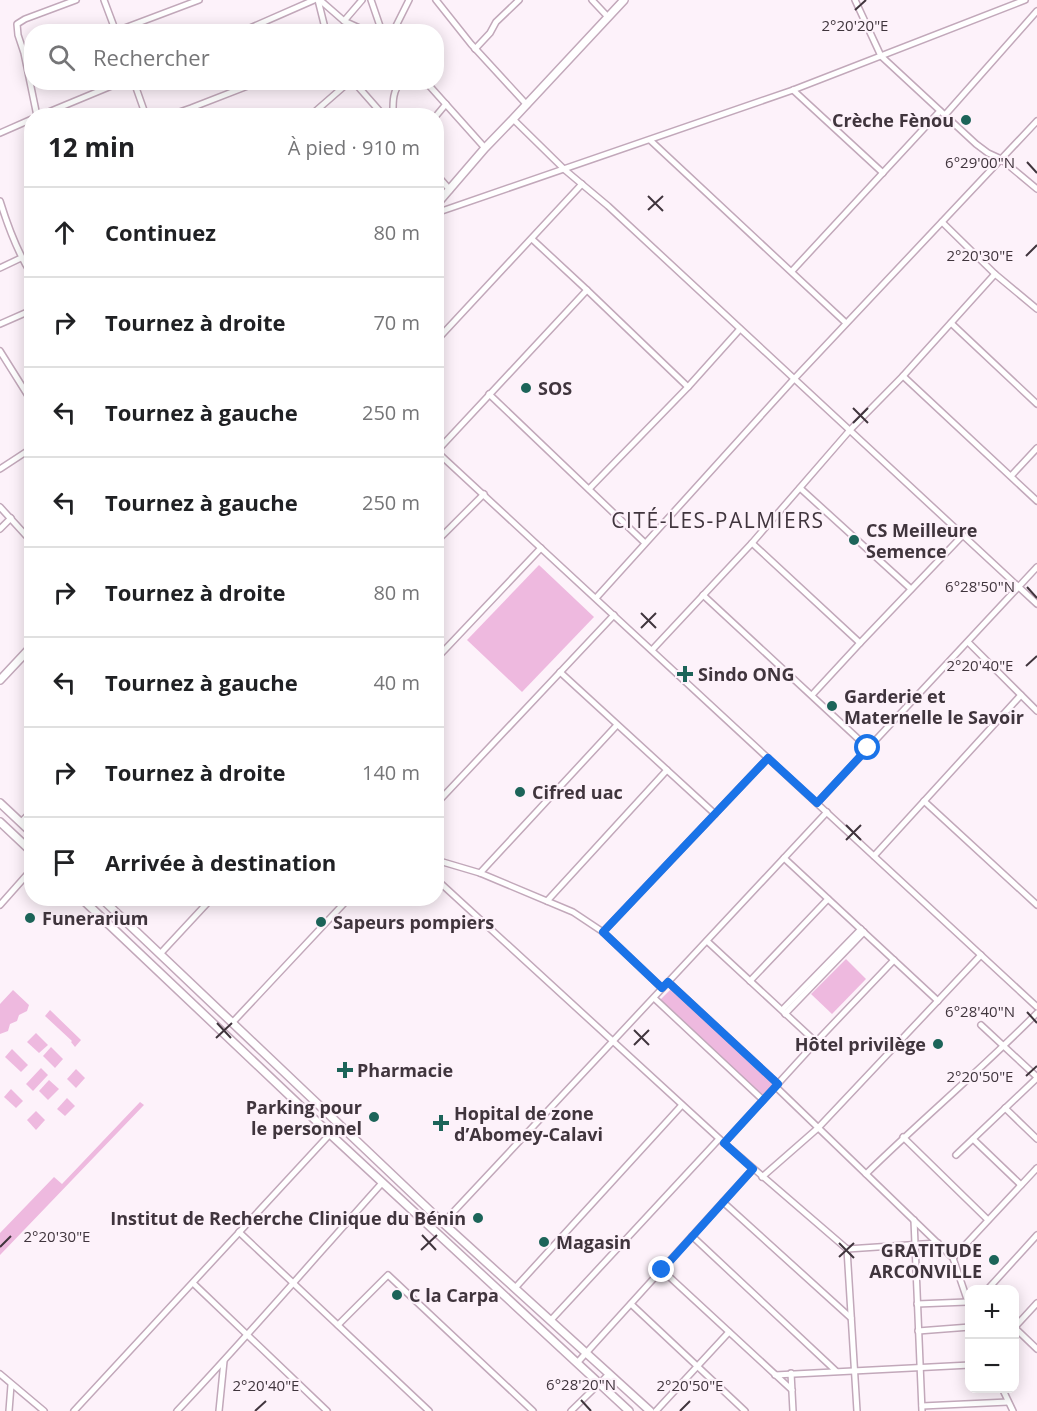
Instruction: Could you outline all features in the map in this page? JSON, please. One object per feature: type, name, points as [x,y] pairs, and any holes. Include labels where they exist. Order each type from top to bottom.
[{"type":"street","points":[[24,53],[17,24],[76,0]]},
{"type":"street","points":[[104,0],[113,24]]},
{"type":"street","points":[[317,0],[351,24]]},
{"type":"street","points":[[260,24],[317,0]]},
{"type":"street","points":[[317,0],[324,24]]},
{"type":"street","points":[[344,21],[362,0]]},
{"type":"street","points":[[371,0],[379,24]]},
{"type":"street","points":[[397,24],[409,0]]},
{"type":"street","points":[[436,0],[475,49],[527,105]]},
{"type":"street","points":[[475,49],[490,33],[496,21],[519,0]]},
{"type":"street","points":[[592,0],[608,17]]},
{"type":"street","points":[[444,196],[485,148],[624,0]]},
{"type":"street","points":[[855,0],[881,56],[975,144],[1002,159],[1037,189]]},
{"type":"street","points":[[444,210],[793,90],[1025,0]]},
{"type":"street","points":[[135,24],[196,1]]},
{"type":"street","points":[[792,271],[1037,11]]},
{"type":"street","points":[[33,90],[37,108]]},
{"type":"street","points":[[58,108],[101,90]]},
{"type":"street","points":[[137,90],[143,108]]},
{"type":"street","points":[[191,108],[237,90]]},
{"type":"street","points":[[319,108],[340,90]]},
{"type":"street","points":[[361,90],[377,108]]},
{"type":"street","points":[[393,108],[396,90]]},
{"type":"street","points":[[433,90],[485,148]]},
{"type":"street","points":[[793,90],[883,173]]},
{"type":"street","points":[[442,108],[446,104]]},
{"type":"street","points":[[513,119],[565,170],[616,213],[1037,604]]},
{"type":"street","points":[[596,598],[794,379],[1037,121]]},
{"type":"street","points":[[0,133],[24,122]]},
{"type":"street","points":[[650,140],[846,323]]},
{"type":"street","points":[[444,183],[450,190]]},
{"type":"street","points":[[444,332],[582,184]]},
{"type":"street","points":[[0,201],[5,220],[24,263]]},
{"type":"street","points":[[942,222],[995,274],[1037,309]]},
{"type":"street","points":[[532,239],[688,387]]},
{"type":"street","points":[[0,268],[21,258]]},
{"type":"street","points":[[652,650],[752,543],[850,430],[903,376],[995,274]]},
{"type":"street","points":[[444,443],[587,290]]},
{"type":"street","points":[[0,324],[24,314]]},
{"type":"street","points":[[951,322],[1037,404]]},
{"type":"street","points":[[589,489],[688,387],[740,329]]},
{"type":"street","points":[[0,351],[24,389]]},
{"type":"street","points":[[903,376],[1037,501]]},
{"type":"street","points":[[489,394],[645,543]]},
{"type":"street","points":[[1011,477],[1037,448]]},
{"type":"street","points":[[0,469],[24,453]]},
{"type":"street","points":[[444,457],[1037,1007]]},
{"type":"street","points":[[800,488],[911,589]]},
{"type":"street","points":[[444,534],[484,494]]},
{"type":"street","points":[[0,507],[24,533]]},
{"type":"street","points":[[0,529],[11,518]]},
{"type":"street","points":[[812,695],[963,535]]},
{"type":"street","points":[[752,543],[860,642]]},
{"type":"street","points":[[444,651],[541,548]]},
{"type":"street","points":[[817,803],[1037,567]]},
{"type":"street","points":[[704,595],[868,748]]},
{"type":"street","points":[[444,795],[614,615]]},
{"type":"street","points":[[968,642],[1037,711]]},
{"type":"street","points":[[0,680],[24,654]]},
{"type":"street","points":[[560,672],[715,814]]},
{"type":"street","points":[[874,856],[1021,695]]},
{"type":"street","points":[[480,873],[617,724]]},
{"type":"street","points":[[603,932],[768,758]]},
{"type":"street","points":[[547,901],[667,770]]},
{"type":"street","points":[[924,801],[1036,902]]},
{"type":"street","points":[[0,803],[24,825]]},
{"type":"street","points":[[443,1223],[827,812]]},
{"type":"street","points":[[21,822],[24,819]]},
{"type":"street","points":[[0,822],[24,844]]},
{"type":"street","points":[[784,858],[938,1000]]},
{"type":"street","points":[[444,862],[480,873],[573,912],[603,932],[662,988]]},
{"type":"street","points":[[0,905],[24,878]]},
{"type":"street","points":[[444,886],[721,1141],[847,1249],[938,1244]]},
{"type":"street","points":[[750,981],[828,899]]},
{"type":"street","points":[[89,906],[382,1183],[629,1411]]},
{"type":"street","points":[[109,906],[443,1223],[650,1411]]},
{"type":"street","points":[[160,954],[205,906]]},
{"type":"street","points":[[232,1023],[342,906]]},
{"type":"street","points":[[785,1011],[862,931]]},
{"type":"street","points":[[707,941],[816,1042]]},
{"type":"street","points":[[762,1177],[818,1128],[981,955]]},
{"type":"street","points":[[550,1320],[721,1141],[764,1100],[894,960]]},
{"type":"street","points":[[668,982],[777,1085],[818,1128],[953,1258],[965,1296]]},
{"type":"street","points":[[654,998],[764,1100]]},
{"type":"street","points":[[866,1174],[1037,1013]]},
{"type":"street","points":[[956,1155],[1037,1078],[981,1025]]},
{"type":"street","points":[[515,1288],[682,1105]]},
{"type":"street","points":[[1005,1108],[1037,1139]]},
{"type":"street","points":[[74,1411],[330,1134]]},
{"type":"street","points":[[903,1137],[988,1220]]},
{"type":"street","points":[[973,1139],[1021,1185]]},
{"type":"street","points":[[953,1258],[1037,1168]]},
{"type":"street","points":[[577,1363],[753,1169]]},
{"type":"street","points":[[177,1411],[382,1183]]},
{"type":"street","points":[[723,1202],[850,1318]]},
{"type":"street","points":[[914,1220],[922,1409],[1008,1402]]},
{"type":"street","points":[[239,1232],[429,1411]]},
{"type":"street","points":[[992,1285],[1037,1235]]},
{"type":"street","points":[[693,1236],[836,1371]]},
{"type":"street","points":[[847,1249],[857,1411]]},
{"type":"street","points":[[662,1270],[792,1390]]},
{"type":"street","points":[[338,1325],[388,1275],[533,1411]]},
{"type":"street","points":[[193,1282],[327,1411]]},
{"type":"street","points":[[1019,1323],[1037,1303]]},
{"type":"street","points":[[631,1304],[745,1411]]},
{"type":"street","points":[[917,1304],[965,1305]]},
{"type":"street","points":[[918,1331],[965,1327]]},
{"type":"street","points":[[656,1411],[729,1332]]},
{"type":"street","points":[[1019,1333],[1037,1349]]},
{"type":"street","points":[[220,1410],[224,1361]]},
{"type":"street","points":[[775,1375],[965,1365]]},
{"type":"street","points":[[791,1373],[793,1411]]},
{"type":"street","points":[[0,1374],[44,1411]]},
{"type":"street","points":[[571,1411],[609,1374]]},
{"type":"street","points":[[9,1411],[11,1385]]},
{"type":"street","points":[[1004,1393],[1013,1411]]},
{"type":"shaded area","points":[[539,565],[594,617],[522,692],[467,640]]},
{"type":"shaded area","points":[[846,959],[866,979],[832,1014],[811,994]]},
{"type":"shaded area","points":[[672,988],[774,1083],[762,1096],[660,1000]]},
{"type":"shaded area","points":[[13,990],[29,1005],[27,1011],[19,1015],[17,1021],[10,1024],[8,1031],[0,1034],[0,1004]]},
{"type":"shaded area","points":[[50,1010],[81,1040],[75,1047],[72,1041],[45,1016]]},
{"type":"shaded area","points":[[36,1033],[48,1045],[39,1053],[27,1042]]},
{"type":"shaded area","points":[[51,1047],[63,1059],[55,1068],[43,1056]]},
{"type":"shaded area","points":[[12,1049],[28,1065],[21,1072],[5,1057]]},
{"type":"shaded area","points":[[41,1068],[48,1075],[33,1091],[26,1084]]},
{"type":"shaded area","points":[[76,1069],[85,1078],[76,1088],[67,1079]]},
{"type":"shaded area","points":[[49,1080],[59,1089],[48,1100],[39,1091]]},
{"type":"shaded area","points":[[11,1089],[23,1101],[16,1108],[4,1097]]},
{"type":"shaded area","points":[[67,1098],[75,1106],[65,1116],[57,1109]]},
{"type":"shaded area","points":[[140,1102],[144,1105],[0,1255],[0,1233],[54,1177],[62,1184]]},
{"type":"shaded area","points":[[36,1111],[45,1120],[36,1130],[27,1120]]},
{"type":"place","name":"Crèche Fènou","points":[[966,120]]},
{"type":"place","name":"SOS","points":[[526,388]]},
{"type":"place","name":"CS Meilleure Semence","points":[[854,540]]},
{"type":"place","name":"Sindo ONG","points":[[685,674]]},
{"type":"place","name":"Garderie et Maternelle le Savoir","points":[[832,706]]},
{"type":"place","name":"Cifred uac","points":[[520,792]]},
{"type":"place","name":"Funerarium","points":[[30,918]]},
{"type":"place","name":"Sapeurs pompiers","points":[[321,922]]},
{"type":"place","name":"Hôtel privilège","points":[[938,1044]]},
{"type":"place","name":"Pharmacie","points":[[345,1070]]},
{"type":"place","name":"Parking pour le personnel","points":[[374,1117]]},
{"type":"place","name":"Hopital de zone d’Abomey-Calavi","points":[[441,1123]]},
{"type":"place","name":"Institut de Recherche Clinique du Bénin","points":[[478,1218]]},
{"type":"place","name":"Magasin","points":[[544,1242]]},
{"type":"place","name":"GRATITUDE ARCONVILLE","points":[[994,1260]]},
{"type":"place","name":"C la Carpa","points":[[397,1295]]},
{"type":"district","name":"CITÉ-LES-PALMIERS","points":[[718,520]]},
{"type":"route","points":[[662,1270],[753,1169],[724,1143],[778,1084],[668,982],[662,988],[603,932],[768,758],[817,803],[868,748]]}]
